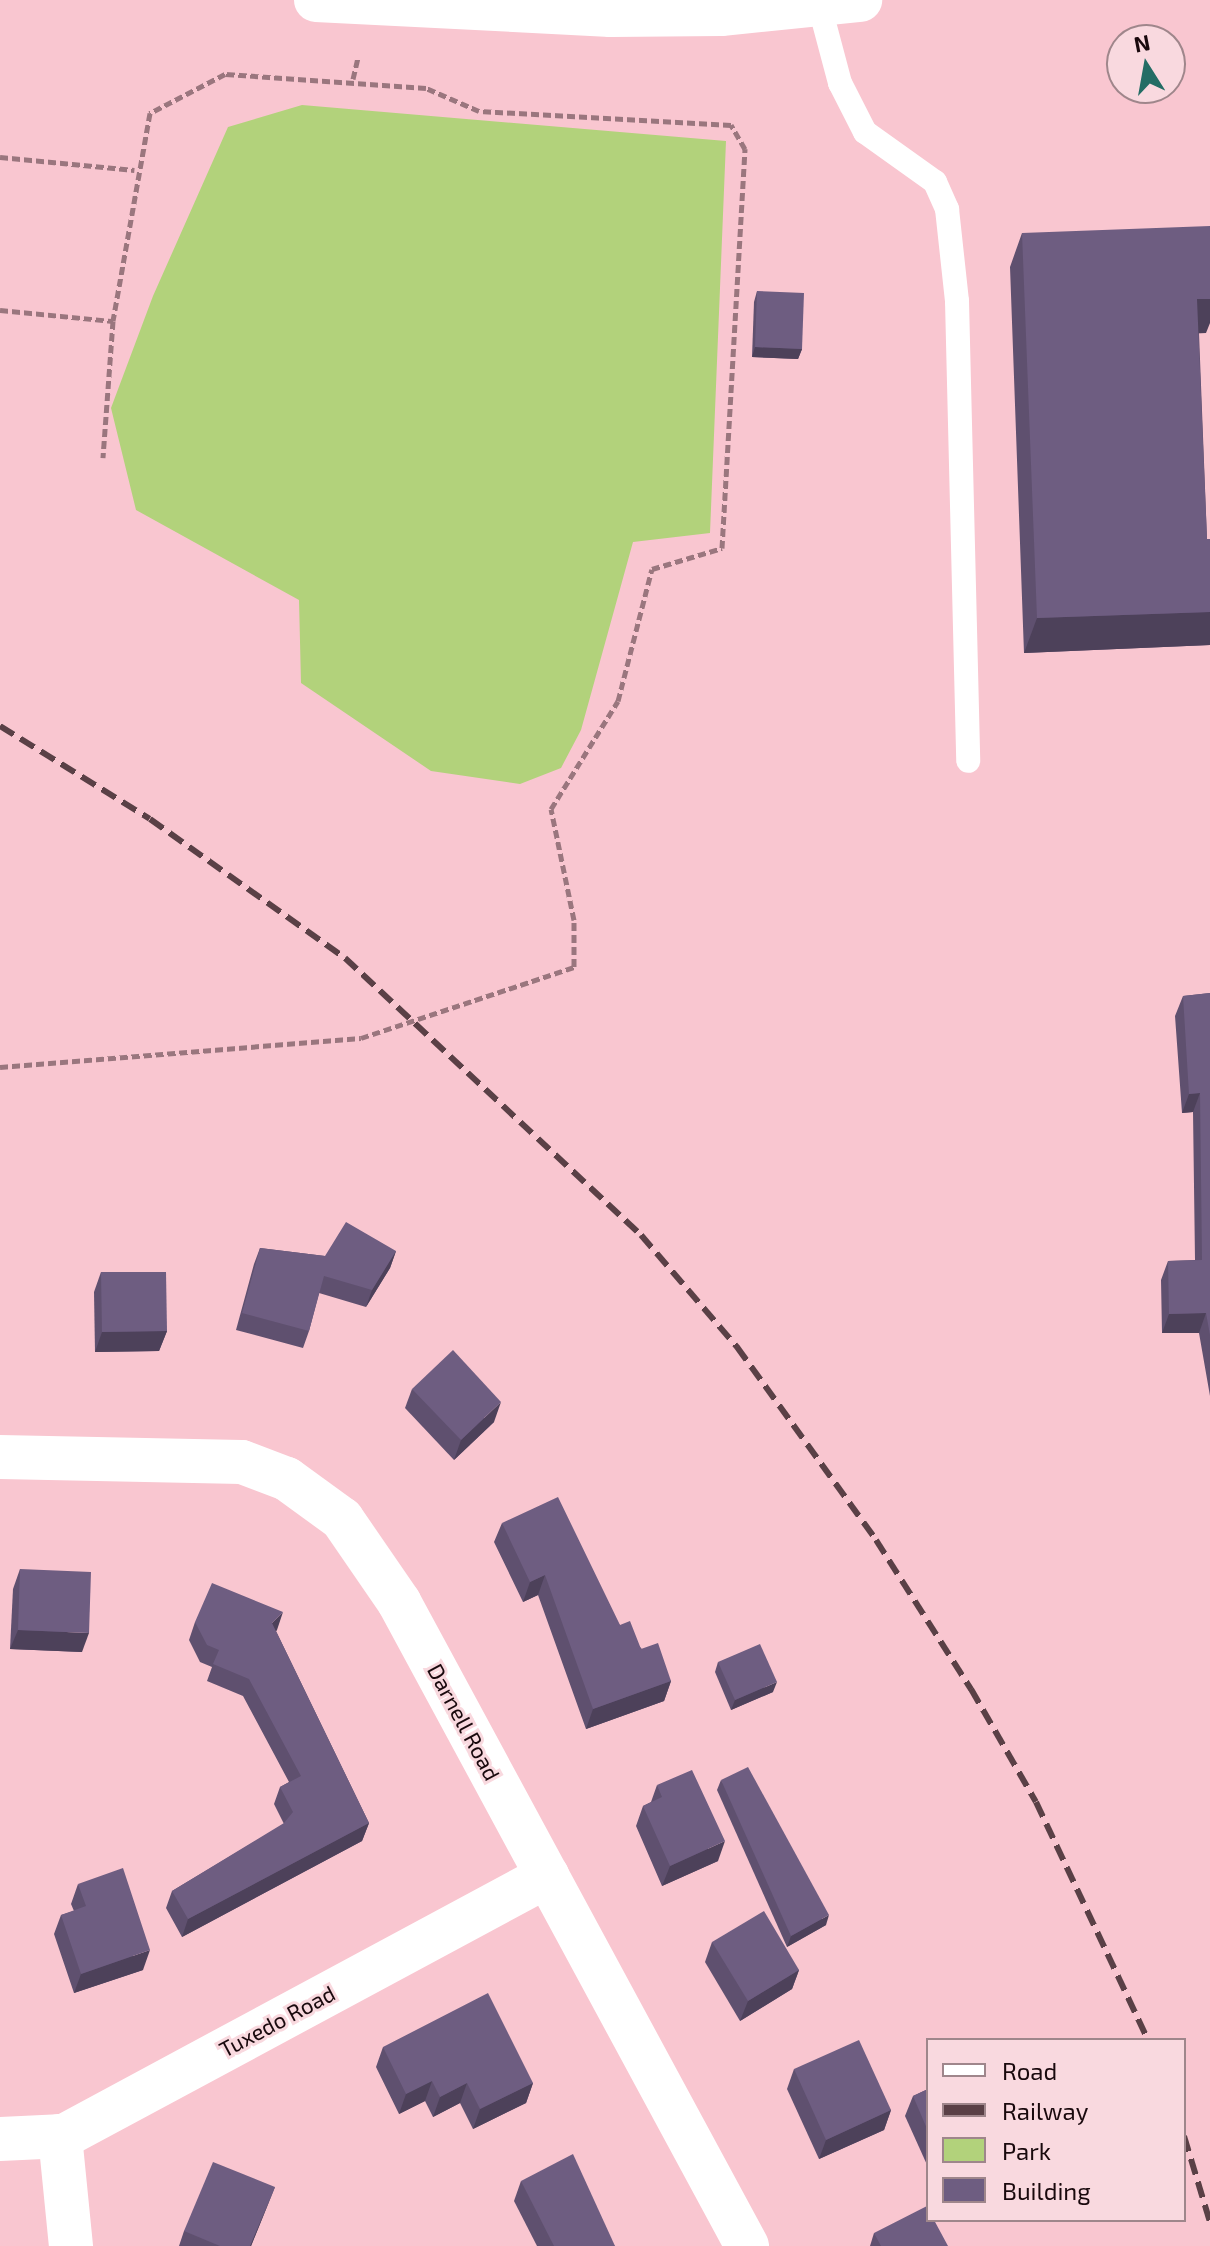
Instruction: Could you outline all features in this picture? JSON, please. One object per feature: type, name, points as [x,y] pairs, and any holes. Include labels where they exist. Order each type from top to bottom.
[{"type":"street","points":[[316,0],[497,15],[721,14],[840,2]]},
{"type":"street","name":"Darnell Road","points":[[0,1457],[242,1462],[329,1507],[364,1544],[399,1602],[747,2246]]},
{"type":"street","name":"Tuxedo Road","points":[[0,2139],[60,2136],[547,1876]]},
{"type":"street","points":[[60,2136],[71,2246]]},
{"type":"lane","points":[[840,2],[840,83],[865,132],[935,182],[947,209],[957,301],[968,761]]},
{"type":"path","points":[[353,79],[358,58]]},
{"type":"path","points":[[0,1067],[361,1038],[574,967],[574,920],[551,809],[618,701],[652,569],[722,548],[745,149],[731,125],[479,111],[426,88],[353,79],[225,74],[150,113],[135,170],[113,321],[103,458]]},
{"type":"path","points":[[0,157],[135,170]]},
{"type":"path","points":[[0,310],[113,321]]},
{"type":"green space","points":[[302,105],[726,141],[710,533],[633,542],[581,730],[561,768],[520,784],[431,771],[301,683],[299,600],[136,510],[111,408],[153,296],[228,127]]},
{"type":"building","points":[[1210,226],[1210,299],[1197,299],[1207,539],[1210,539],[1210,612],[1037,618],[1022,233]]},
{"type":"building","points":[[757,291],[804,293],[802,349],[755,347]]},
{"type":"building","points":[[1210,993],[1210,1335],[1206,1313],[1169,1314],[1168,1261],[1202,1260],[1200,1093],[1189,1094],[1183,996]]},
{"type":"building","points":[[346,1222],[396,1251],[372,1290],[324,1276],[309,1331],[242,1313],[260,1248],[325,1256]]},
{"type":"building","points":[[101,1272],[166,1272],[167,1331],[102,1332]]},
{"type":"building","points":[[453,1350],[501,1402],[461,1440],[412,1389]]},
{"type":"building","points":[[558,1497],[620,1625],[630,1621],[641,1649],[658,1643],[671,1681],[593,1709],[545,1575],[530,1582],[502,1523]]},
{"type":"building","points":[[20,1569],[91,1572],[89,1633],[18,1630]]},
{"type":"building","points":[[212,1583],[283,1612],[272,1623],[369,1823],[188,1919],[172,1891],[284,1823],[293,1812],[280,1787],[301,1776],[249,1679],[213,1664],[219,1650],[207,1645],[195,1622]]},
{"type":"building","points":[[760,1644],[777,1682],[735,1700],[718,1662]]},
{"type":"building","points":[[748,1767],[829,1915],[791,1936],[721,1780]]},
{"type":"building","points":[[692,1770],[725,1841],[670,1866],[643,1806],[662,1797],[657,1785]]},
{"type":"building","points":[[123,1868],[150,1950],[81,1974],[61,1915],[86,1906],[78,1884]]},
{"type":"building","points":[[764,1911],[799,1970],[748,2001],[712,1942]]},
{"type":"building","points":[[488,1993],[533,2083],[480,2109],[467,2083],[440,2097],[432,2081],[406,2094],[383,2047]]},
{"type":"building","points":[[859,2040],[891,2110],[826,2140],[794,2069]]},
{"type":"building","points":[[926,2090],[926,2126],[913,2096]]},
{"type":"building","points":[[573,2154],[615,2246],[554,2246],[521,2181]]},
{"type":"building","points":[[213,2162],[275,2187],[250,2246],[220,2246],[184,2231]]},
{"type":"building","points":[[926,2207],[926,2222],[935,2222],[948,2246],[881,2246],[874,2233]]},
{"type":"railway","points":[[0,726],[150,819],[345,958],[641,1235],[737,1347],[876,1540],[971,1689],[1036,1802],[1147,2038]]},
{"type":"railway","points":[[1186,2143],[1210,2222]]}]
